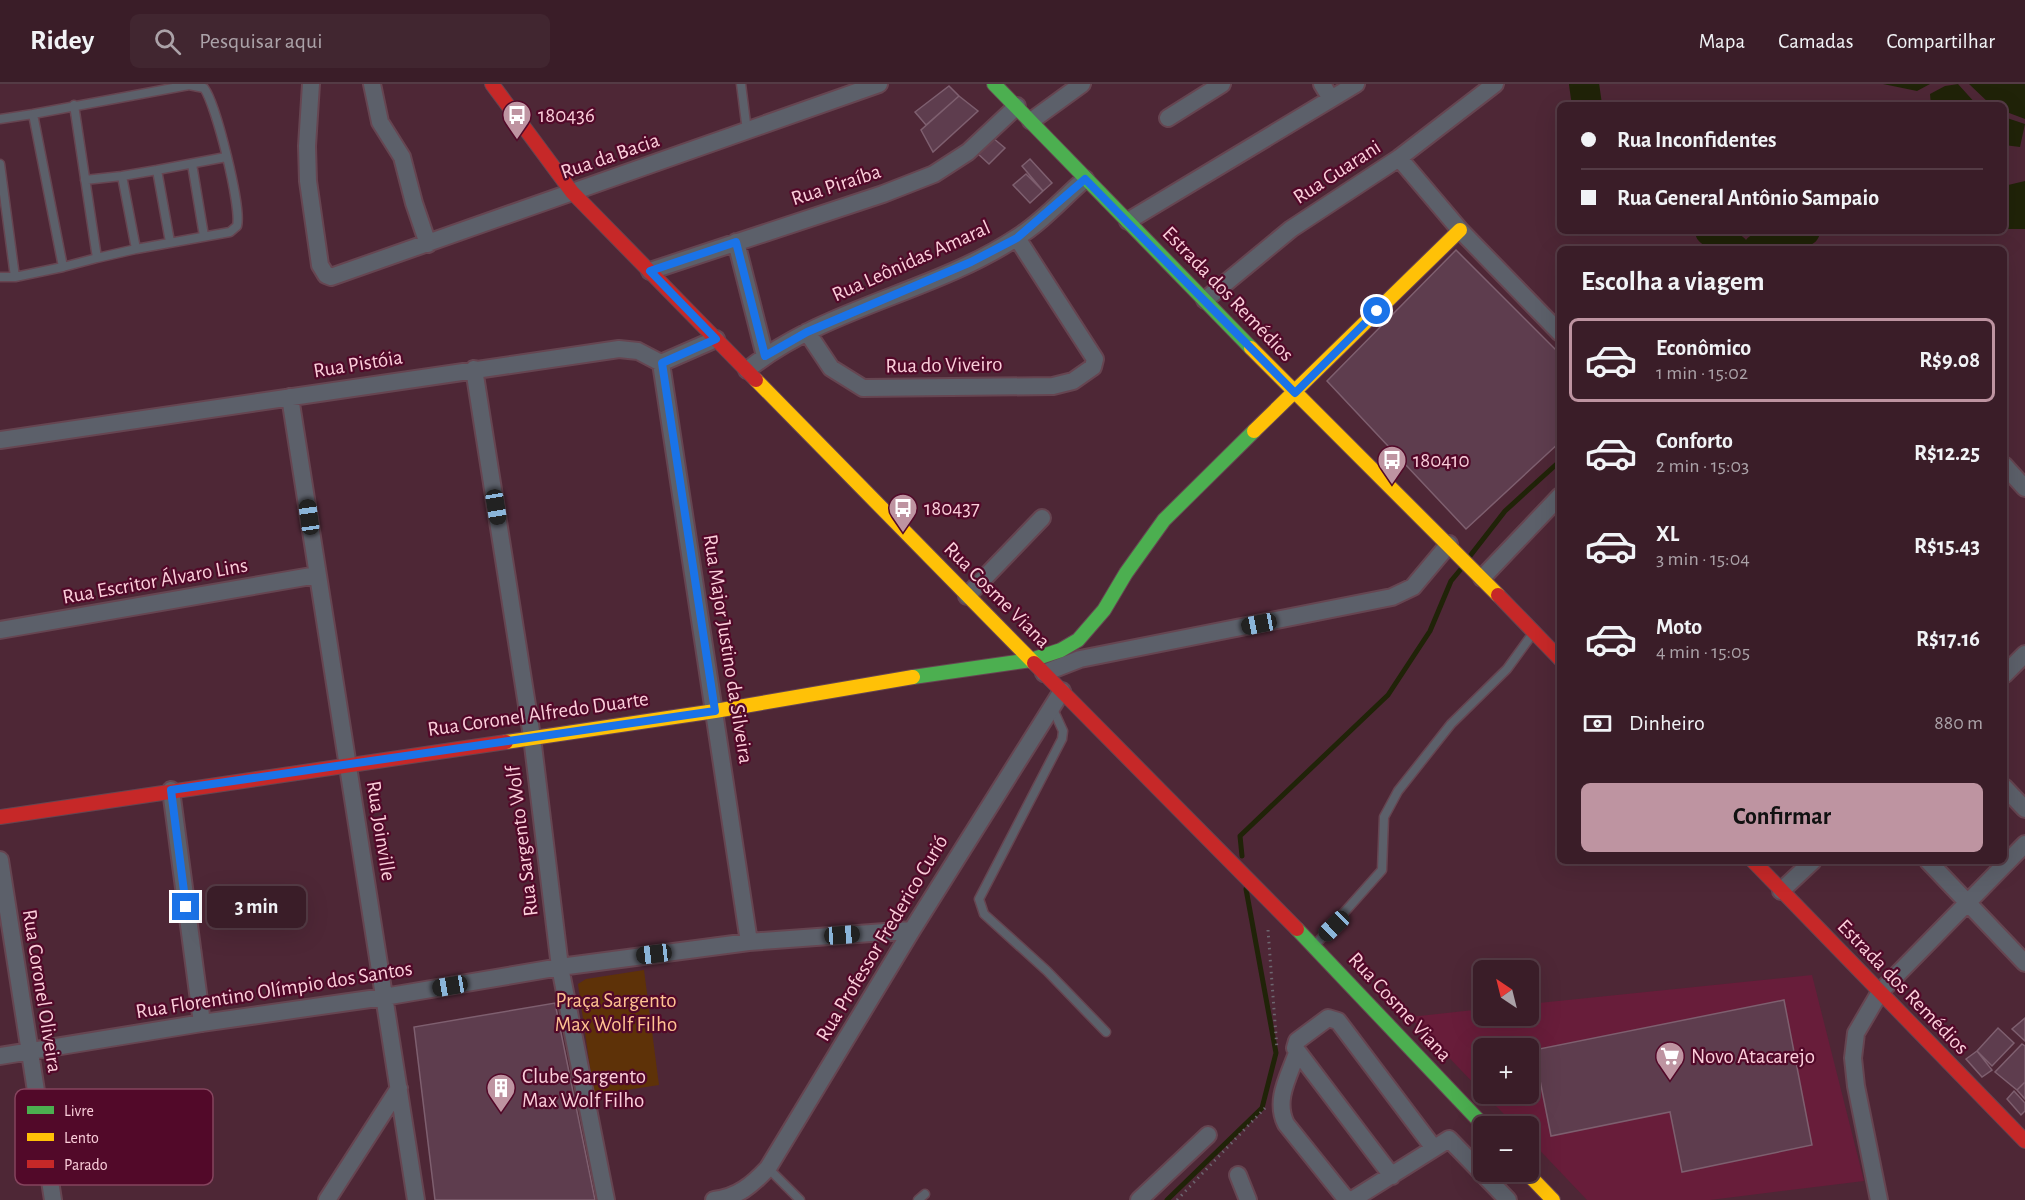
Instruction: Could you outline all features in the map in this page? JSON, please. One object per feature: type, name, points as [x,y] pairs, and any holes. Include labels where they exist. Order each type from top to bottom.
[{"type":"main road","name":"Rua Cosme Viana","points":[[492,84],[572,192],[1260,890],[1475,1116]]},
{"type":"main road","name":"Estrada dos Remédios","points":[[994,84],[1295,393],[1481,577],[1557,656]]},
{"type":"main road","points":[[1295,393],[1460,230]]},
{"type":"main road","name":"Rua Coronel Alfredo Duarte","points":[[0,817],[715,711],[983,665],[1031,660],[1061,650],[1078,640],[1104,610],[1125,573],[1164,520],[1295,393]]},
{"type":"main road","name":"Estrada dos Remédios","points":[[1756,864],[2025,1141]]},
{"type":"main road","points":[[1536,1182],[1553,1200]]},
{"type":"street","name":"Rua da Bacia","points":[[311,84],[307,146],[308,181],[320,264],[328,277],[355,271],[879,84]]},
{"type":"street","points":[[372,84],[380,122],[402,157],[428,244]]},
{"type":"street","points":[[1031,122],[1082,84]]},
{"type":"street","points":[[1168,118],[1222,84]]},
{"type":"street","points":[[1322,84],[1331,99]]},
{"type":"street","points":[[1128,221],[1356,84]]},
{"type":"street","name":"Rua Guarani","points":[[1205,300],[1291,229],[1399,158],[1495,84]]},
{"type":"street","name":"Rua Piraíba","points":[[650,271],[934,174],[968,152],[1017,106]]},
{"type":"street","points":[[1399,158],[1460,230],[1557,330]]},
{"type":"street","name":"Rua Leônidas Amaral","points":[[747,370],[765,356],[807,332],[971,262],[1017,238],[1085,179]]},
{"type":"street","name":"Rua do Viveiro","points":[[807,332],[831,368],[863,388],[1064,385],[1093,367],[1095,359],[1017,238]]},
{"type":"street","points":[[736,242],[765,356]]},
{"type":"street","points":[[662,363],[716,339]]},
{"type":"street","name":"Rua Pistóia","points":[[0,440],[619,349],[638,351],[662,363]]},
{"type":"street","name":"Rua Major Justino da Silveira","points":[[662,363],[749,942]]},
{"type":"street","name":"Rua Sargento Wolf","points":[[474,369],[531,737],[560,967],[606,1200]]},
{"type":"street","name":"Rua Joinville","points":[[290,397],[416,1200]]},
{"type":"street","points":[[2007,468],[2025,488]]},
{"type":"street","points":[[1481,577],[1557,499]]},
{"type":"street","points":[[968,596],[1042,518]]},
{"type":"street","points":[[1044,673],[1080,659],[1392,597],[1413,587],[1453,549]]},
{"type":"street","name":"Rua Escritor Álvaro Lins","points":[[0,630],[317,575]]},
{"type":"street","points":[[2007,672],[2025,654]]},
{"type":"street","name":"Rua Professor Frederico Curió","points":[[722,1199],[749,1187],[768,1168],[912,930],[1062,691]]},
{"type":"street","points":[[171,790],[202,1023]]},
{"type":"street","points":[[2007,790],[2025,809]]},
{"type":"street","points":[[2007,862],[2025,844]]},
{"type":"street","name":"Rua Coronel Oliveira","points":[[0,860],[35,1089]]},
{"type":"street","points":[[1781,891],[1810,864]]},
{"type":"street","points":[[1931,864],[2025,963]]},
{"type":"street","points":[[1879,1200],[1853,1058],[1856,1033],[1880,992],[2005,864]]},
{"type":"street","name":"Rua Florentino Olímpio dos Santos","points":[[0,1056],[202,1023],[384,997],[560,967],[749,942],[912,930]]},
{"type":"street","points":[[1347,1200],[1281,1115],[1280,1102],[1298,1053],[1297,1041],[1328,1018],[1338,1021],[1433,1147]]},
{"type":"street","points":[[1298,1053],[1392,1176]]},
{"type":"street","points":[[327,1200],[399,1088]]},
{"type":"street","points":[[1139,1200],[1208,1135]]},
{"type":"street","points":[[1352,1200],[1449,1139],[1508,1200]]},
{"type":"street","points":[[1238,1175],[1248,1200]]},
{"type":"street","name":"Rua Coronel Oliveira","points":[[51,1185],[53,1200]]},
{"type":"lane","points":[[741,84],[747,132]]},
{"type":"lane","points":[[0,118],[199,85],[204,88],[211,99],[236,199],[237,226],[230,232],[136,249],[15,277],[0,277]]},
{"type":"lane","points":[[74,105],[97,258]]},
{"type":"lane","points":[[33,114],[63,267]]},
{"type":"lane","points":[[85,180],[122,176],[226,157]]},
{"type":"lane","points":[[0,164],[15,277]]},
{"type":"lane","points":[[192,164],[204,236]]},
{"type":"lane","points":[[157,170],[170,242]]},
{"type":"lane","points":[[122,176],[136,249]]},
{"type":"lane","points":[[1314,946],[1382,870],[1384,817],[1398,791],[1451,724],[1507,669],[1534,632]]},
{"type":"lane","points":[[1052,707],[1063,731],[1062,739],[979,899],[980,906],[984,914],[1047,971],[1106,1032]]},
{"type":"lane","points":[[768,1168],[800,1200]]},
{"type":"path","points":[[1268,930],[1278,1057]]},
{"type":"path","points":[[1177,1200],[1264,1108],[1267,1098]]},
{"type":"shaded area","points":[[1883,84],[1930,84],[1917,91]]},
{"type":"shaded area","points":[[1958,84],[1974,102],[1931,102],[1930,94],[1945,86]]},
{"type":"shaded area","points":[[1969,84],[2025,84],[2025,119],[2007,112],[2007,102],[1988,102]]},
{"type":"shaded area","points":[[2007,118],[2025,124],[2020,147],[2007,145]]},
{"type":"shaded area","points":[[2025,181],[2025,229],[2007,229],[2007,185]]},
{"type":"shaded area","points":[[1812,975],[1864,1181],[1710,1200],[1587,1200],[1539,1150],[1539,1116],[1506,1116],[1494,1104],[1539,1104],[1539,1038],[1473,1038],[1473,1083],[1410,1017],[1473,1010],[1473,1026],[1539,1026],[1539,1003]]},
{"type":"green space","name":"Praça Sargento Max Wolf Filho","points":[[644,970],[659,1085],[594,1095],[578,984],[586,979]]},
{"type":"building","points":[[949,86],[959,96],[926,125],[915,112]]},
{"type":"building","points":[[959,96],[978,111],[933,152],[921,130]]},
{"type":"building","points":[[993,138],[1005,148],[989,164],[976,152]]},
{"type":"building","points":[[1030,159],[1052,183],[1043,191],[1022,166]]},
{"type":"building","points":[[1026,174],[1043,191],[1030,203],[1013,185]]},
{"type":"building","points":[[1456,250],[1557,351],[1557,445],[1466,529],[1327,381]]},
{"type":"building","name":"Novo Atacarejo","points":[[1784,1000],[1812,1145],[1682,1172],[1670,1112],[1551,1136],[1539,1075],[1539,1049]]},
{"type":"building","name":"Clube Sargento Max Wolf Filho","points":[[555,1003],[595,1200],[435,1200],[414,1027]]},
{"type":"building","points":[[2025,1018],[2025,1041],[2012,1029]]},
{"type":"building","points":[[1998,1028],[2014,1043],[1992,1066],[1977,1051]]},
{"type":"building","points":[[2022,1044],[2025,1046],[2025,1082],[2017,1090],[1995,1072]]},
{"type":"building","points":[[1977,1051],[1992,1070],[1982,1077],[1966,1059]]},
{"type":"building","points":[[2025,1082],[2025,1099],[2017,1090]]},
{"type":"building","points":[[2014,1091],[2025,1103],[2025,1111],[2021,1115],[2007,1099]]},
{"type":"waterway","points":[[1584,84],[1587,102]]},
{"type":"waterway","points":[[1714,234],[1730,246]]},
{"type":"waterway","points":[[1766,246],[1797,234]]},
{"type":"waterway","points":[[1795,246],[1805,234]]},
{"type":"waterway","points":[[1470,556],[1505,511],[1557,464]]},
{"type":"waterway","points":[[1242,856],[1240,836],[1388,695],[1430,631],[1451,581],[1461,569]]},
{"type":"waterway","points":[[1167,1200],[1262,1108],[1276,1053],[1246,889]]},
{"type":"traffic: fast","points":[[994,84],[1251,348]]},
{"type":"traffic: fast","points":[[913,677],[1031,660],[1061,650],[1078,640],[1104,610],[1126,573],[1164,520],[1254,431]]},
{"type":"traffic: fast","points":[[1297,929],[1475,1116]]},
{"type":"traffic: slow","points":[[1254,431],[1460,230]]},
{"type":"traffic: slow","points":[[1251,348],[1498,595]]},
{"type":"traffic: slow","points":[[756,380],[1034,663]]},
{"type":"traffic: slow","points":[[506,742],[715,711],[913,677]]},
{"type":"traffic: slow","points":[[1536,1182],[1553,1200]]},
{"type":"traffic: jam","points":[[492,84],[572,192],[756,380]]},
{"type":"traffic: jam","points":[[1498,595],[1557,656]]},
{"type":"traffic: jam","points":[[1034,663],[1297,929]]},
{"type":"traffic: jam","points":[[0,817],[506,742]]},
{"type":"traffic: jam","points":[[1756,864],[2025,1141]]},
{"type":"place","name":"180436","points":[[517,140]]},
{"type":"place","name":"180410","points":[[1392,486]]},
{"type":"place","name":"180437","points":[[903,534]]},
{"type":"place","name":"Novo Atacarejo","points":[[1670,1082]]},
{"type":"place","name":"Clube Sargento Max Wolf Filho","points":[[501,1114]]},
{"type":"route","points":[[186,907],[171,790],[715,711],[662,363],[716,339],[650,271],[736,242],[765,356],[807,332],[971,262],[1017,238],[1085,179],[1295,393],[1377,311]]}]
